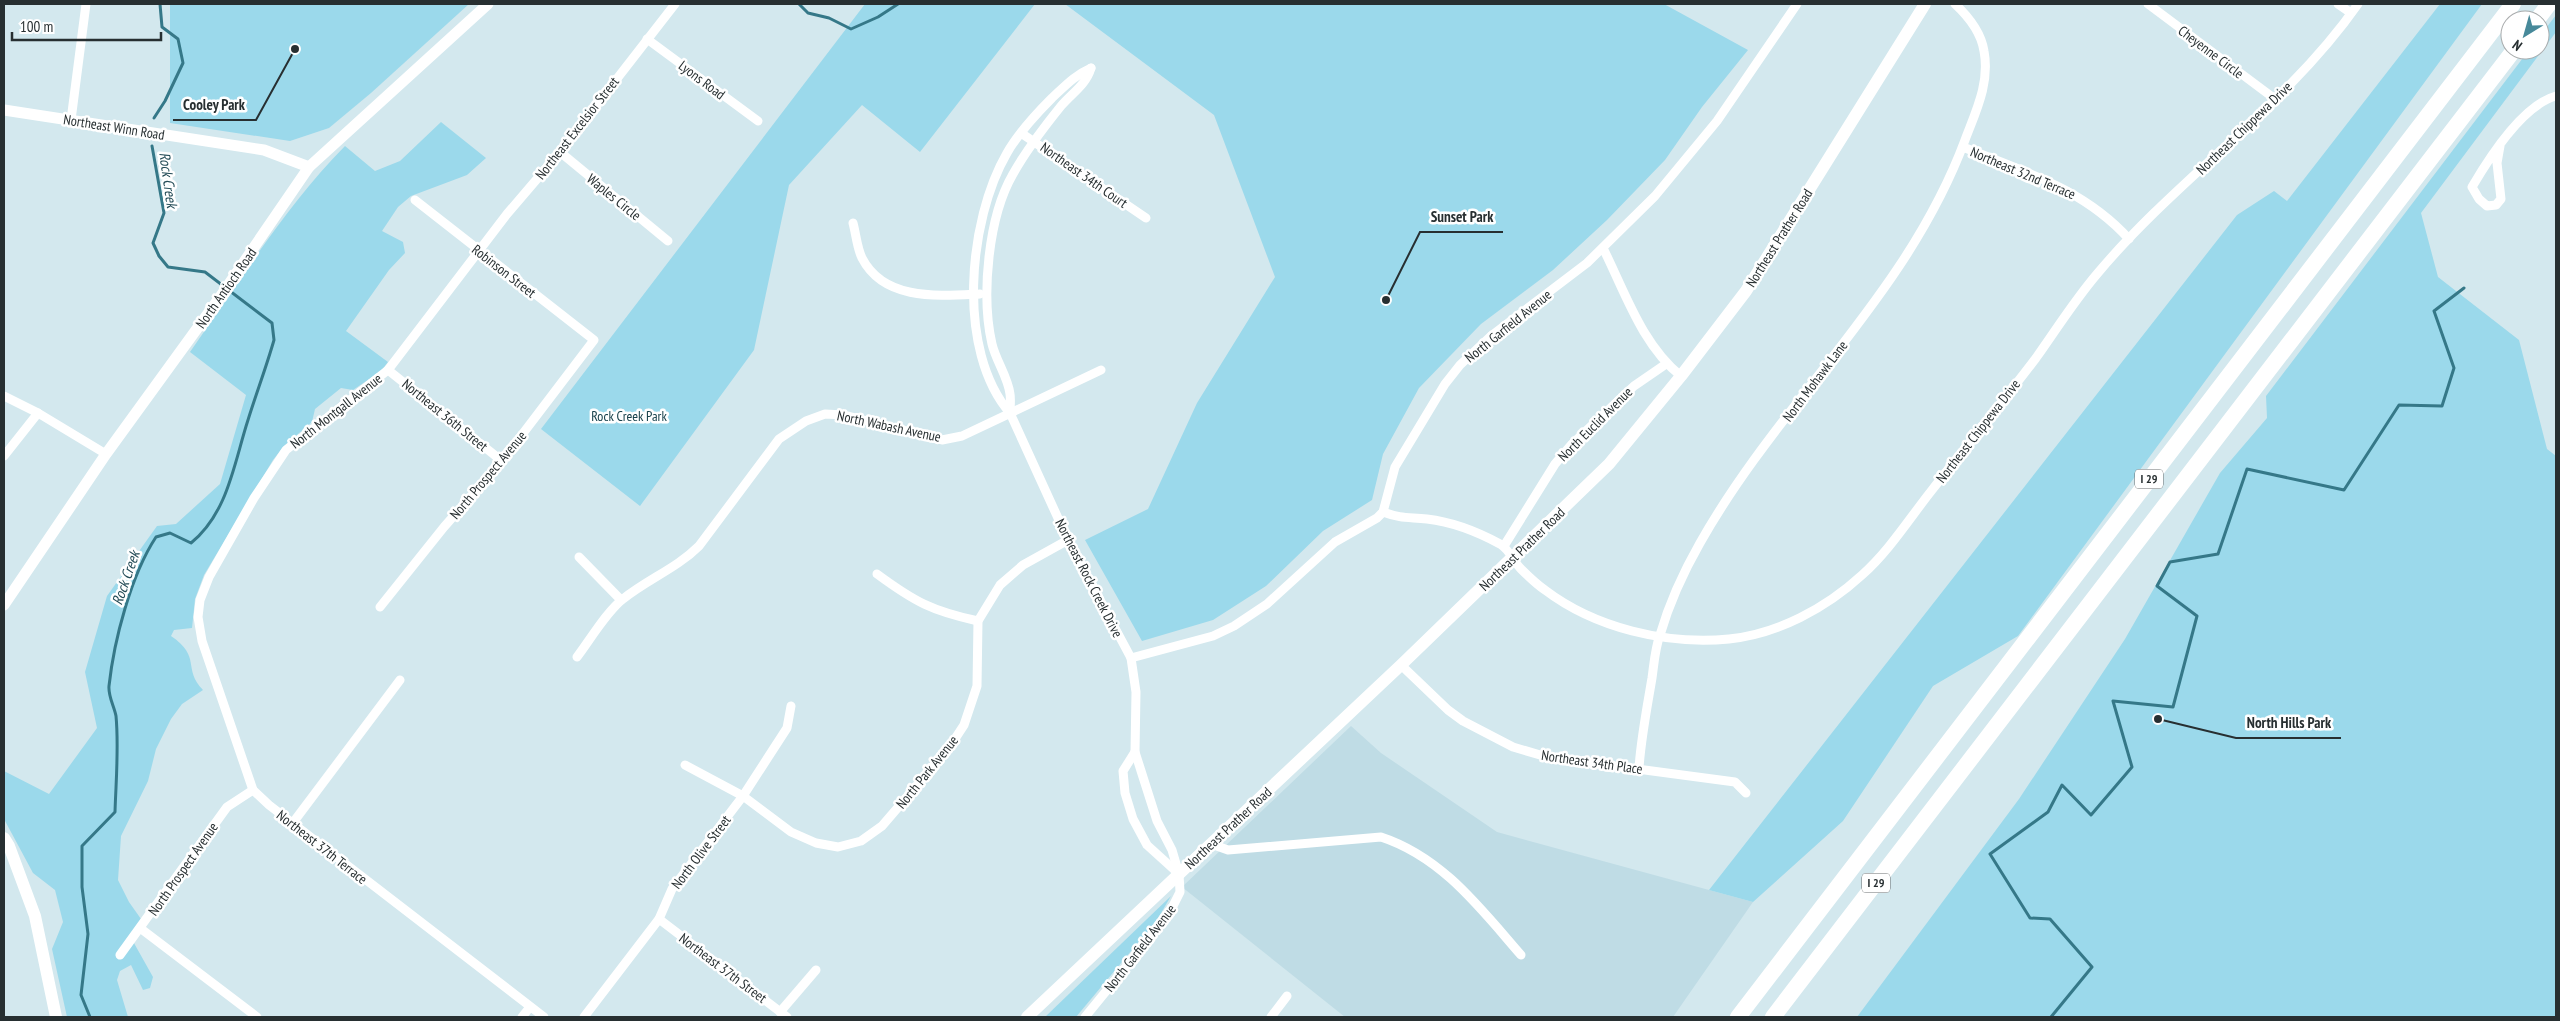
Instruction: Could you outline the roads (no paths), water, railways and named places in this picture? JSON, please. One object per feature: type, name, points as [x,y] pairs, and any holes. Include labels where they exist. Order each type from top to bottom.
[{"type":"highway","name":"I 29","points":[[1738,1017],[2513,4]]},
{"type":"highway","name":"I 29","points":[[1773,1017],[2506,60]]},
{"type":"main road","name":"Northeast Prather Road","points":[[1027,1017],[1401,666],[1609,464],[1681,376],[1746,291],[1925,4]]},
{"type":"main road","points":[[4,838],[9,846],[35,916],[56,1017]]},
{"type":"street","points":[[71,120],[86,4]]},
{"type":"street","name":"North Antioch Road","points":[[4,605],[106,454],[220,297],[310,167],[488,4]]},
{"type":"street","name":"Northeast Excelsior Street","points":[[478,251],[560,152],[675,4]]},
{"type":"street","name":"North Garfield Avenue","points":[[1384,512],[1395,467],[1445,384],[1460,365],[1491,336],[1603,248],[1655,196],[1693,152],[1797,4]]},
{"type":"street","name":"North Mohawk Lane","points":[[1639,768],[1641,739],[1659,636],[1695,553],[1739,482],[1899,270],[1936,208],[1963,147],[1980,103],[1985,61],[1981,40],[1976,29],[1955,4]]},
{"type":"street","name":"Cheyenne Circle","points":[[2148,4],[2275,100]]},
{"type":"street","points":[[2338,4],[2351,13]]},
{"type":"street","name":"Northeast Chippewa Drive","points":[[1504,546],[1513,559],[1543,589],[1580,612],[1599,620],[1659,636],[1728,639],[1761,632],[1808,613],[1844,590],[1881,555],[2038,355],[2070,307],[2129,239],[2275,100],[2358,4]]},
{"type":"street","name":"Lyons Road","points":[[647,39],[758,121]]},
{"type":"street","name":"Northeast Rock Creek Drive","points":[[1010,413],[1010,394],[992,346],[988,324],[991,248],[998,211],[1012,175],[1034,141],[1067,99],[1087,80],[1091,68],[1075,75],[1031,119],[1007,154],[992,186],[981,222],[973,273],[976,336],[989,378],[1000,401],[1010,413],[1068,540],[1131,658],[1136,692],[1135,752],[1143,772],[1146,791],[1157,821],[1172,850],[1179,874]]},
{"type":"street","points":[[2500,146],[2497,162],[2502,199],[2496,205],[2487,206],[2479,199],[2472,187],[2500,146],[2522,119],[2545,99],[2556,96]]},
{"type":"street","name":"Northeast Winn Road","points":[[4,110],[264,150],[310,167]]},
{"type":"street","name":"Northeast 34th Court","points":[[1021,133],[1146,218]]},
{"type":"street","name":"Northeast 32nd Terrace","points":[[1963,147],[2075,193],[2111,219],[2129,239]]},
{"type":"street","name":"Waples Circle","points":[[560,152],[668,241]]},
{"type":"street","name":"Robinson Street","points":[[415,200],[594,340]]},
{"type":"street","points":[[853,224],[861,257],[874,275],[889,287],[909,294],[988,294]]},
{"type":"street","points":[[1603,248],[1647,336],[1666,364],[1681,376]]},
{"type":"street","name":"North Montgall Avenue","points":[[253,790],[199,629],[199,609],[209,576],[254,498],[286,450],[388,370],[478,251]]},
{"type":"street","name":"North Prospect Avenue","points":[[380,607],[444,527],[502,461],[594,340]]},
{"type":"street","name":"North Euclid Avenue","points":[[1504,546],[1556,464],[1572,444],[1634,386],[1666,364]]},
{"type":"street","name":"Northeast 36th Street","points":[[388,370],[502,461]]},
{"type":"street","name":"North Wabash Avenue","points":[[577,656],[621,600],[652,578],[684,561],[699,546],[779,438],[806,421],[825,414],[844,415],[942,440],[962,436],[1101,370]]},
{"type":"street","points":[[4,396],[38,413],[106,454]]},
{"type":"street","points":[[4,456],[38,413]]},
{"type":"street","points":[[1131,658],[1212,636],[1251,616],[1335,542],[1384,512],[1403,519],[1426,519],[1458,525],[1504,546]]},
{"type":"street","points":[[878,574],[912,600],[944,613],[978,621],[1000,585],[1023,565],[1068,540]]},
{"type":"street","points":[[579,557],[621,600]]},
{"type":"street","name":"North Park Avenue","points":[[685,765],[743,796],[791,832],[816,843],[838,848],[861,841],[875,831],[949,748],[964,725],[977,686],[978,621]]},
{"type":"street","name":"Northeast 34th Place","points":[[1401,666],[1448,710],[1463,721],[1513,746],[1546,757],[1735,782],[1746,793]]},
{"type":"street","points":[[292,824],[400,680]]},
{"type":"street","name":"North Olive Street","points":[[584,1017],[659,919],[672,889],[743,796],[787,728],[791,706]]},
{"type":"street","name":"Northeast Rock Creek Drive","points":[[1135,752],[1123,771],[1125,792],[1133,818],[1147,845],[1179,874]]},
{"type":"street","name":"North Prospect Avenue","points":[[120,955],[227,807],[253,790]]},
{"type":"street","name":"Northeast 37th Terrace","points":[[253,790],[292,824],[544,1017]]},
{"type":"street","points":[[1211,844],[1228,850],[1381,838],[1403,844],[1465,890],[1521,955]]},
{"type":"street","name":"North Garfield Avenue","points":[[1085,1017],[1169,914],[1180,892],[1179,874]]},
{"type":"street","name":"Northeast 37th Street","points":[[659,919],[783,1015]]},
{"type":"street","points":[[140,928],[257,1017]]},
{"type":"street","points":[[783,1015],[816,970]]},
{"type":"street","points":[[1271,1017],[1287,996]]},
{"type":"street","points":[[522,1017],[530,1006]]},
{"type":"waterway","name":"Rock Creek","points":[[154,118],[165,101],[183,63],[178,39],[162,27],[160,4]]},
{"type":"waterway","name":"Rock Creek","points":[[799,4],[808,13],[829,18],[851,29],[878,17],[898,4]]},
{"type":"waterway","name":"Rock Creek","points":[[90,1017],[81,995],[88,934],[82,887],[82,846],[115,812],[117,728],[109,686],[119,629],[131,589],[147,552],[156,537],[170,533],[191,543],[214,517],[234,470],[274,340],[272,323],[205,272],[168,267],[159,256],[153,243],[164,213],[152,146]]},
{"type":"waterway","points":[[2051,1017],[2092,967],[2050,919],[2030,918],[1990,854],[2048,812],[2062,785],[2091,815],[2132,767],[2113,701],[2173,707],[2197,616],[2157,586],[2170,562],[2218,554],[2247,469],[2344,490],[2399,405],[2442,406],[2454,368],[2434,311],[2464,288]]},
{"type":"place","name":"Cooley Park","points":[[295,49]]},
{"type":"place","name":"Sunset Park","points":[[1386,300]]},
{"type":"place","name":"North Hills Park","points":[[2158,719]]},
{"type":"park label","name":"Rock Creek Park","points":[[629,416]]}]
